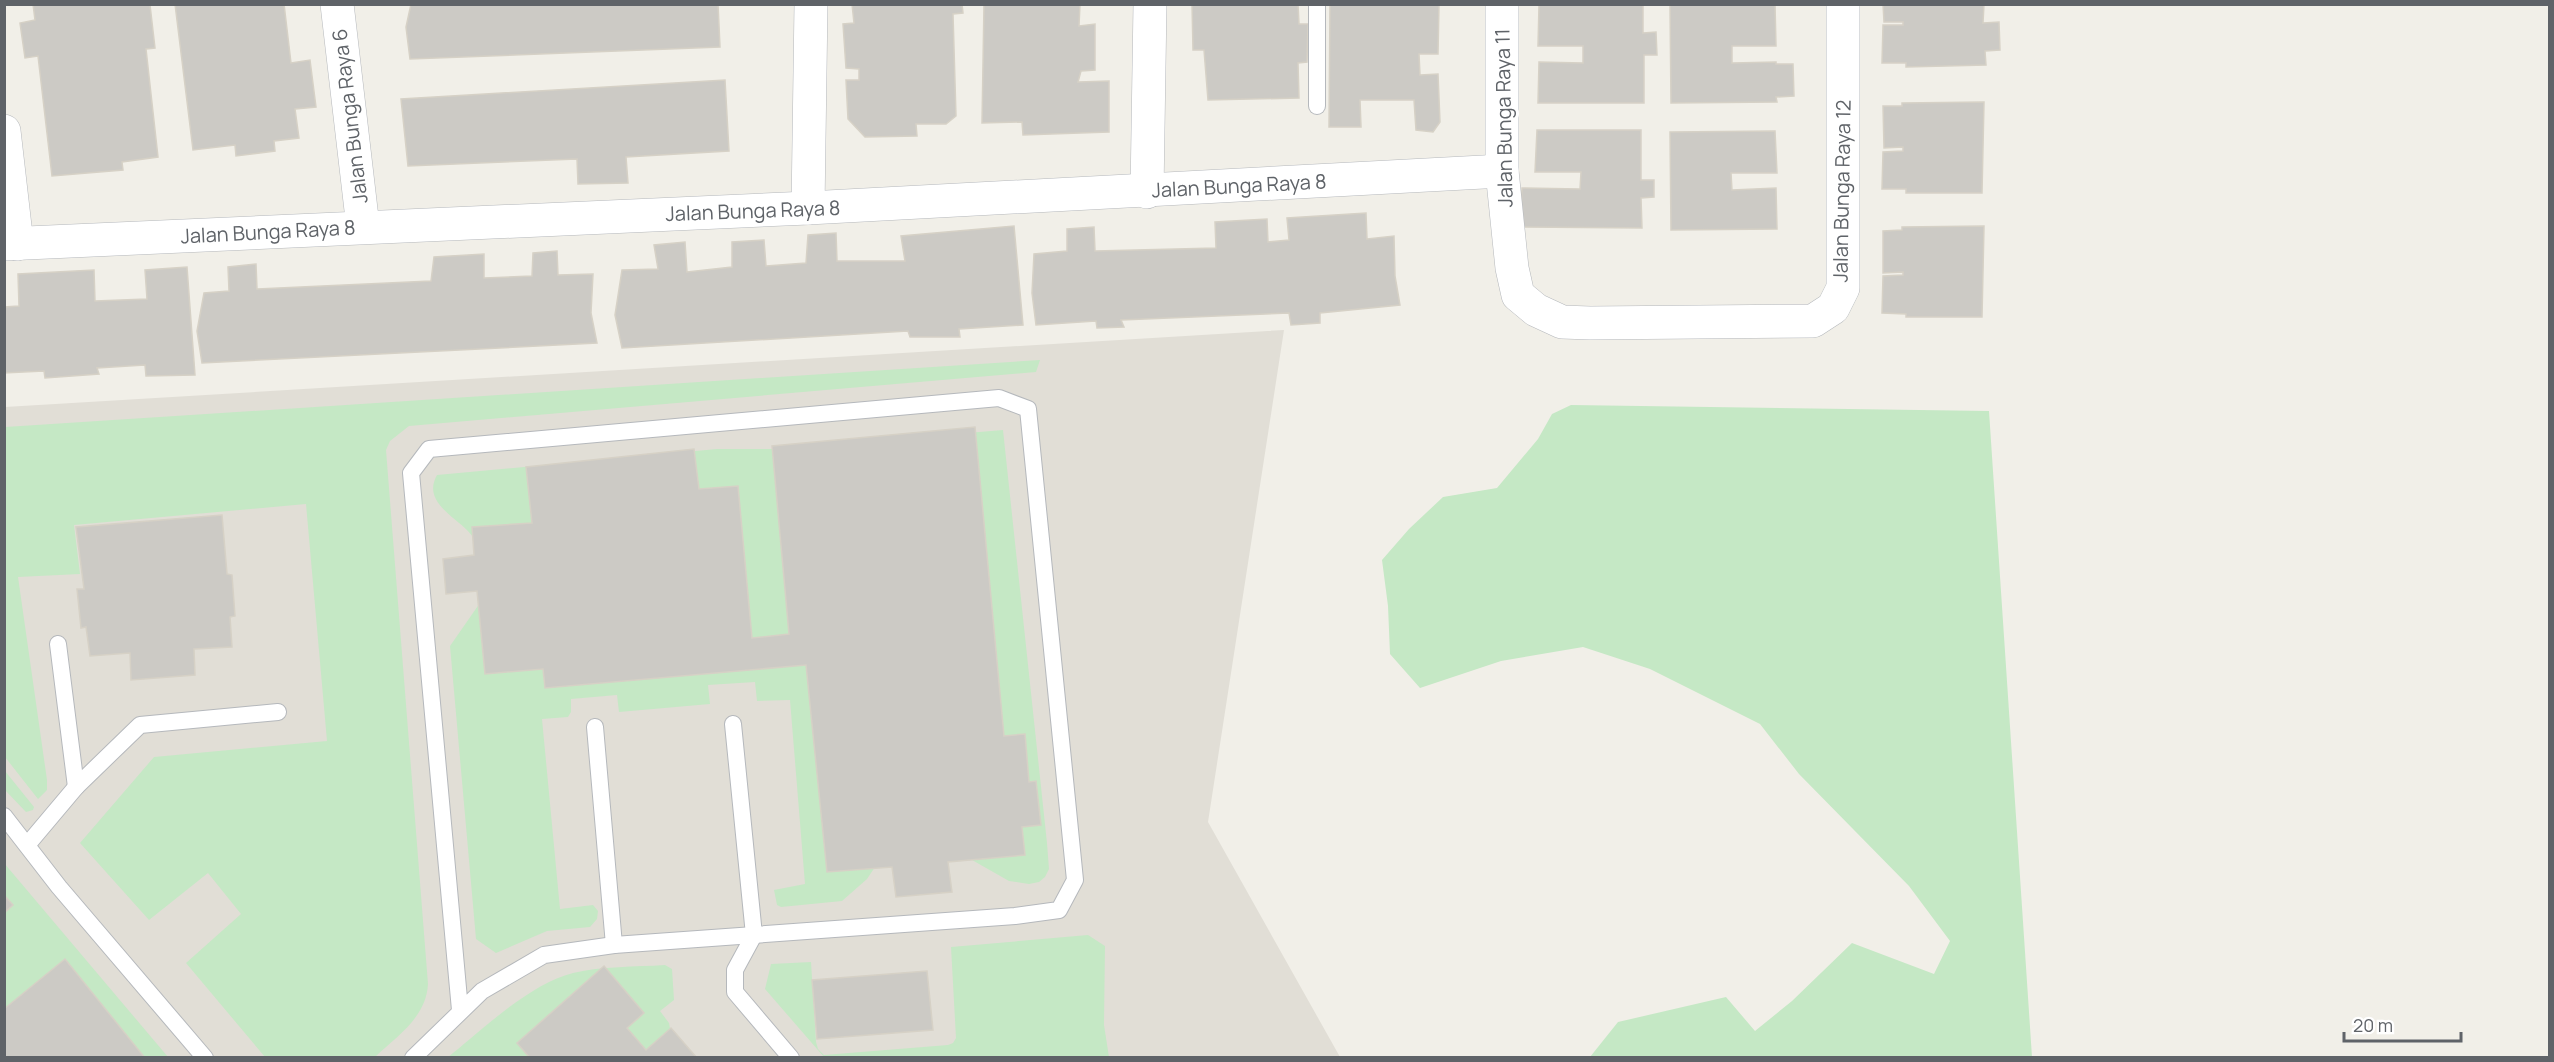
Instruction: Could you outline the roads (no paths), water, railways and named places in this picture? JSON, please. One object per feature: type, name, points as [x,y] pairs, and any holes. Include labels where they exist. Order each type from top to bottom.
[{"type":"street","name":"Jalan Bunga Raya 6","points":[[338,4],[363,227]]},
{"type":"street","points":[[808,208],[811,4]]},
{"type":"street","points":[[1147,192],[1150,4]]},
{"type":"street","name":"Jalan Bunga Raya 11","points":[[1502,4],[1502,171],[1512,268],[1518,295],[1536,310],[1562,322],[1590,323]]},
{"type":"street","name":"Jalan Bunga Raya 12","points":[[1590,323],[1813,321],[1833,308],[1843,288],[1843,4]]},
{"type":"street","points":[[4,131],[11,244]]},
{"type":"street","name":"Jalan Bunga Raya 8","points":[[11,244],[1147,192],[1502,171]]},
{"type":"lane","points":[[1317,4],[1317,106]]},
{"type":"lane","points":[[413,1058],[482,991],[544,955],[614,945],[1059,910],[1075,880],[1028,409],[999,398],[429,449],[411,473],[460,1011]]},
{"type":"lane","points":[[58,644],[76,787]]},
{"type":"lane","points":[[28,844],[76,787],[140,725],[278,712]]},
{"type":"lane","points":[[734,724],[754,935],[735,970],[735,992],[791,1058]]},
{"type":"lane","points":[[595,727],[614,945]]},
{"type":"lane","points":[[4,816],[28,844],[59,887],[205,1058]]}]
